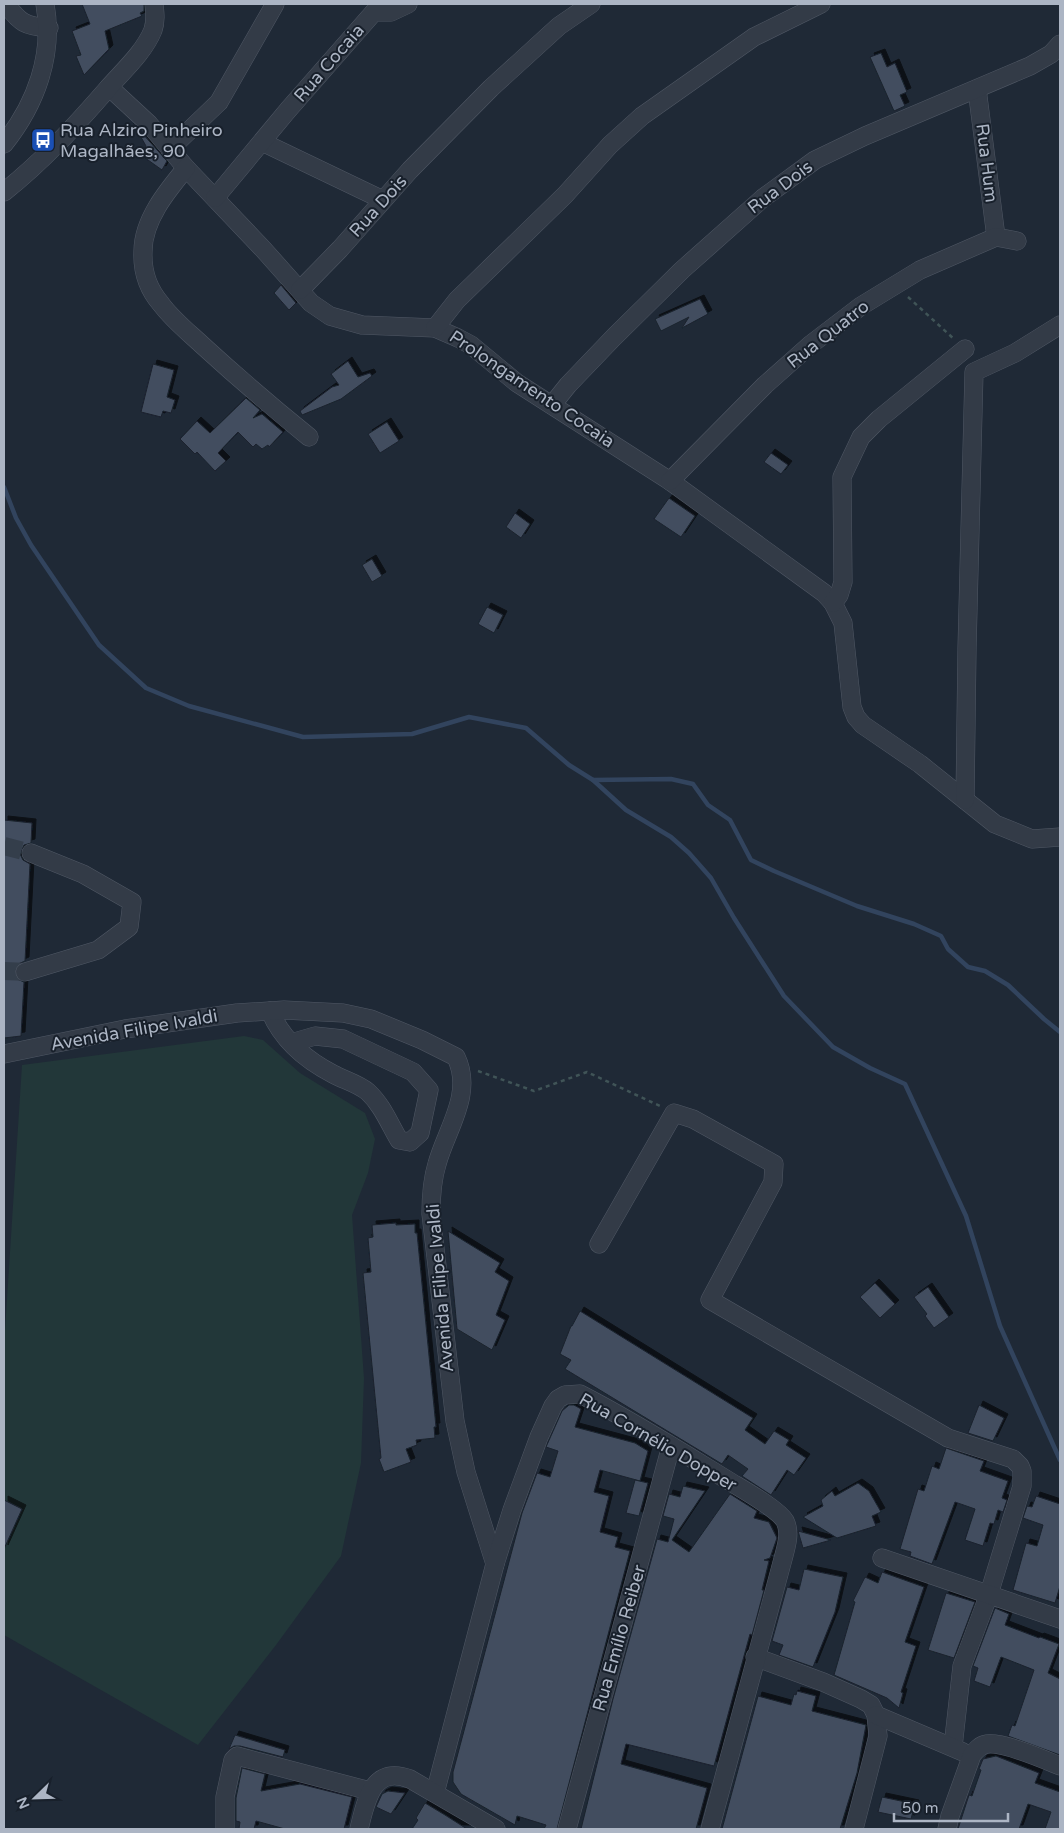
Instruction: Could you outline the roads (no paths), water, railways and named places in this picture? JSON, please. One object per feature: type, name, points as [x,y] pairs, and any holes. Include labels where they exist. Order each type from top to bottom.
[{"type":"street","points":[[6,4],[15,16],[24,23],[30,26],[49,28]]},
{"type":"street","points":[[4,144],[24,116],[35,94],[48,44],[49,28],[45,4]]},
{"type":"street","points":[[4,192],[43,159],[79,122],[134,59],[149,37],[156,18],[154,4]]},
{"type":"street","points":[[170,149],[219,102],[275,4]]},
{"type":"street","name":"Rua Cocaia","points":[[215,198],[374,8],[391,12],[408,4]]},
{"type":"street","name":"Rua Dois","points":[[300,290],[454,124],[503,76],[559,26],[590,4]]},
{"type":"street","points":[[435,328],[463,294],[560,200],[610,145],[642,116],[754,37],[821,4]]},
{"type":"street","name":"Rua Dois","points":[[552,405],[568,385],[614,337],[682,270],[763,198],[815,160],[847,144],[977,89],[1044,58],[1057,50],[1060,44]]},
{"type":"street","name":"Prolongamento Cocaia","points":[[109,87],[149,124],[186,168],[320,310],[330,316],[362,325],[435,328],[448,332],[471,345],[517,383],[670,481],[779,559],[824,593],[834,603]]},
{"type":"street","name":"Rua Hum","points":[[977,89],[996,237]]},
{"type":"street","points":[[262,142],[383,200]]},
{"type":"street","points":[[186,168],[164,196],[145,233],[142,249],[143,268],[146,279],[161,304],[183,327],[258,395],[309,437]]},
{"type":"street","points":[[996,237],[1017,241]]},
{"type":"street","name":"Rua Quatro","points":[[670,481],[765,385],[810,345],[861,306],[920,270],[996,237]]},
{"type":"street","points":[[965,800],[974,372],[1015,354],[1060,325]]},
{"type":"street","points":[[965,349],[879,419],[861,437],[842,477],[843,582],[834,603],[843,623],[852,707],[856,717],[863,725],[920,764],[995,824],[1032,840],[1060,837]]},
{"type":"street","points":[[25,972],[98,950],[129,927],[132,902],[83,874],[31,853]]},
{"type":"street","points":[[270,1011],[276,1025],[300,1054],[366,1090],[381,1106],[398,1140],[410,1142],[420,1134],[428,1090],[413,1072],[343,1039],[314,1036],[291,1043]]},
{"type":"street","name":"Avenida Filipe Ivaldi","points":[[4,1054],[125,1029],[238,1013],[313,1011],[343,1013],[371,1018],[453,1055],[460,1065],[462,1088],[456,1113],[436,1164],[431,1214],[454,1421],[466,1472],[495,1564]]},
{"type":"street","points":[[599,1244],[674,1113],[693,1119],[774,1164],[773,1182],[710,1300],[948,1438],[1013,1459],[1020,1466],[1023,1477],[1022,1486],[989,1594],[962,1666],[953,1747]]},
{"type":"street","name":"Rua Cornélio Dopper","points":[[436,1793],[495,1564],[539,1437],[558,1399],[565,1395],[580,1394],[671,1446],[759,1500],[779,1513],[785,1521],[787,1540],[783,1559],[710,1829]]},
{"type":"street","name":"Rua Emílio Reiber","points":[[566,1829],[579,1789],[613,1654],[638,1572],[671,1446]]},
{"type":"street","points":[[882,1558],[1060,1619]]},
{"type":"street","points":[[755,1658],[823,1682],[871,1705],[876,1714],[878,1736],[854,1829]]},
{"type":"street","points":[[876,1714],[972,1755]]},
{"type":"street","points":[[947,1829],[972,1755],[976,1749],[983,1745],[992,1744],[1007,1747],[1060,1766]]},
{"type":"street","points":[[225,1829],[225,1797],[234,1760],[237,1756],[370,1791]]},
{"type":"street","points":[[359,1829],[370,1791],[376,1783],[384,1778],[400,1775],[436,1793],[496,1829]]},
{"type":"waterway","points":[[4,487],[16,518],[31,545],[99,645],[146,688],[189,706],[303,737],[412,734],[469,717],[526,728],[569,765],[593,780],[671,779],[693,784],[708,805],[730,820],[751,860],[857,906],[914,924],[941,936],[948,949],[968,967],[985,971],[1008,985],[1060,1032]]},
{"type":"waterway","points":[[593,780],[626,810],[671,837],[689,853],[711,878],[784,996],[833,1047],[870,1068],[905,1084],[966,1216],[1000,1326],[1060,1460]]},
{"type":"tunnel","points":[[4,846],[31,853]]},
{"type":"tunnel","points":[[4,971],[25,972]]},
{"type":"place","name":"Rua Alziro Pinheiro Magalhães, 90","points":[[43,140]]}]
